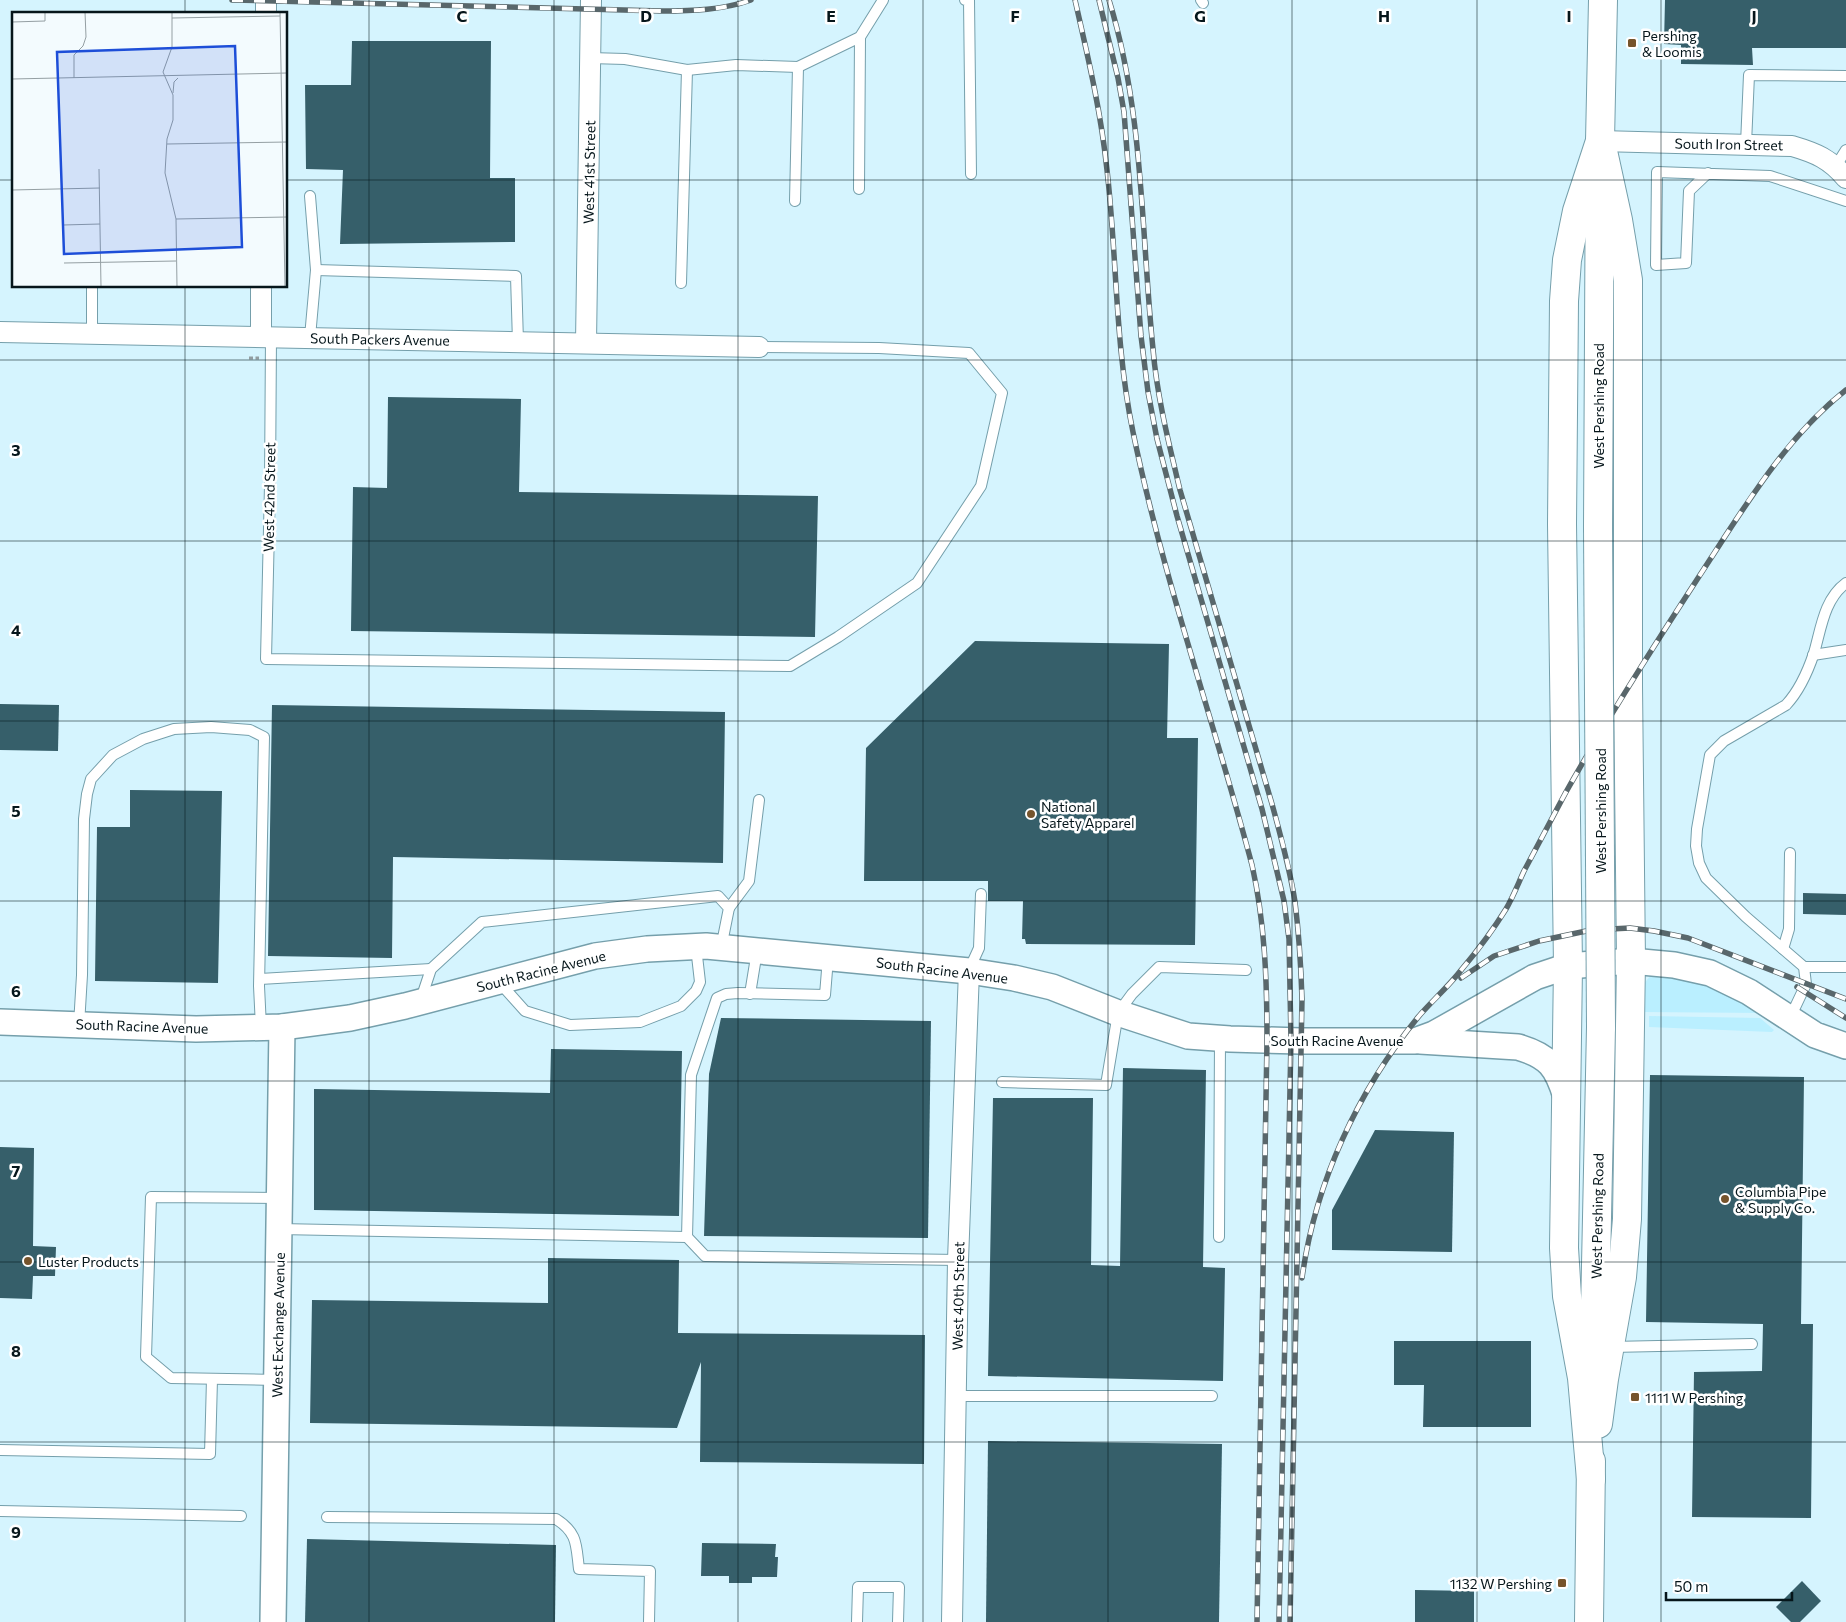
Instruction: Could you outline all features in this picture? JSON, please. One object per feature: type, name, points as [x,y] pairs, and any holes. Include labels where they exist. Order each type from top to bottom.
[{"type":"main road","name":"West Pershing Road","points":[[1588,1622],[1601,1027],[1598,527],[1600,141],[1603,0]]},
{"type":"main road","points":[[1591,1479],[1603,1383],[1622,1277],[1627,1219],[1630,961],[1628,280],[1618,220],[1600,141]]},
{"type":"main road","points":[[1591,1479],[1582,1378],[1567,1296],[1564,1248],[1568,966],[1562,524],[1564,301],[1567,260],[1577,211],[1600,141]]},
{"type":"street","name":"West 41st Street","points":[[586,343],[591,0]]},
{"type":"street","name":"South Iron Street","points":[[1600,141],[1792,146],[1816,153],[1843,165]]},
{"type":"street","name":"West 42nd Street","points":[[262,288],[266,336]]},
{"type":"street","name":"South Packers Avenue","points":[[0,332],[266,336],[759,348]]},
{"type":"street","name":"South Racine Avenue","points":[[0,1022],[196,1029],[272,1028],[350,1018],[420,1002],[595,956],[647,949],[696,947],[828,957],[968,971],[1014,978],[1052,986],[1118,1013],[1188,1036],[1415,1041],[1434,1034],[1535,978],[1568,966],[1630,961],[1674,965],[1710,973],[1749,992],[1815,1035],[1846,1046]]},
{"type":"street","name":"West 40th Street","points":[[952,1622],[958,1260],[968,971]]},
{"type":"street","name":"West Exchange Avenue","points":[[272,1028],[280,1198],[273,1622]]},
{"type":"street","points":[[1415,1041],[1518,1047],[1533,1051],[1548,1062],[1559,1075],[1566,1097]]},
{"type":"lane","points":[[859,189],[860,37],[883,0]]},
{"type":"lane","points":[[965,0],[969,0],[971,174]]},
{"type":"lane","points":[[590,58],[625,59],[687,70],[736,65],[798,67],[860,37]]},
{"type":"lane","points":[[795,201],[798,67]]},
{"type":"lane","points":[[681,283],[687,70]]},
{"type":"lane","points":[[1746,144],[1749,75],[1846,76]]},
{"type":"lane","points":[[1708,173],[1689,191],[1686,263],[1656,265],[1657,172],[1708,173],[1770,176],[1846,201]]},
{"type":"lane","points":[[310,196],[316,270],[310,337]]},
{"type":"lane","points":[[316,270],[516,276],[518,342]]},
{"type":"lane","points":[[92,288],[92,333]]},
{"type":"lane","name":"West 42nd Street","points":[[266,336],[270,495],[266,659],[790,666],[838,637],[917,582],[981,486],[1002,393],[969,353],[878,348],[759,348]]},
{"type":"lane","points":[[1846,583],[1833,596],[1824,616],[1813,655],[1799,688],[1786,705],[1724,741],[1710,755],[1697,829],[1696,846],[1699,863],[1706,878],[1746,917],[1804,967],[1846,967]]},
{"type":"lane","points":[[1813,655],[1846,650]]},
{"type":"lane","points":[[79,1025],[82,975],[84,819],[87,794],[92,779],[113,755],[143,739],[174,729],[211,727],[250,730],[264,737],[260,979],[272,1028]]},
{"type":"lane","points":[[721,948],[729,908],[749,881],[759,800]]},
{"type":"lane","points":[[1783,949],[1789,929],[1790,853]]},
{"type":"lane","points":[[968,971],[979,948],[981,894]]},
{"type":"lane","points":[[420,1002],[431,969],[482,922],[718,896],[729,908]]},
{"type":"lane","points":[[499,982],[525,1011],[570,1025],[640,1022],[681,1006],[696,991],[700,982],[696,947]]},
{"type":"lane","points":[[750,994],[757,951]]},
{"type":"lane","points":[[828,957],[825,995],[726,994],[717,998],[691,1075],[687,1237],[705,1256],[958,1260]]},
{"type":"lane","points":[[1002,1082],[1106,1085],[1118,1013],[1132,994],[1159,967],[1246,970]]},
{"type":"lane","points":[[1789,1019],[1806,984],[1804,967]]},
{"type":"lane","points":[[260,979],[431,969]]},
{"type":"lane","points":[[1219,1237],[1220,1038]]},
{"type":"lane","points":[[277,1380],[171,1378],[146,1358],[151,1198],[280,1198]]},
{"type":"lane","points":[[279,1229],[687,1237]]},
{"type":"lane","points":[[1610,1346],[1752,1344]]},
{"type":"lane","points":[[0,1450],[210,1454],[212,1379]]},
{"type":"lane","points":[[956,1396],[1212,1396]]},
{"type":"lane","points":[[0,1511],[242,1516]]},
{"type":"lane","points":[[327,1516],[556,1519],[568,1527],[576,1541],[580,1570],[650,1571],[650,1622]]},
{"type":"lane","points":[[857,1622],[858,1587],[899,1587],[898,1622]]},
{"type":"shaded area","points":[[0,0],[1846,0],[1846,1622],[0,1622]]},
{"type":"shaded area","points":[[1655,973],[1693,975],[1765,1013],[1642,1012],[1644,985]]},
{"type":"shaded area","points":[[1649,1016],[1760,1018],[1774,1030],[1772,1032],[1649,1027]]},
{"type":"building","points":[[1665,0],[1846,0],[1846,48],[1752,48],[1753,65],[1681,64],[1681,45],[1664,44]]},
{"type":"building","points":[[352,41],[491,41],[490,178],[515,178],[515,242],[340,244],[343,170],[306,169],[305,85],[351,85]]},
{"type":"building","points":[[388,397],[521,399],[519,492],[818,496],[815,637],[351,631],[353,487],[387,488]]},
{"type":"building","name":"National Safety Apparel","points":[[975,641],[1169,644],[1167,738],[1198,738],[1195,945],[1026,944],[1025,939],[1022,939],[1023,901],[988,901],[988,881],[864,881],[866,748]]},
{"type":"building","points":[[0,704],[59,705],[58,751],[0,750]]},
{"type":"building","points":[[272,705],[725,712],[723,863],[393,857],[392,958],[268,956]]},
{"type":"building","points":[[130,790],[222,791],[218,983],[95,981],[97,827],[130,827]]},
{"type":"building","points":[[1803,893],[1846,894],[1846,915],[1803,914]]},
{"type":"building","points":[[721,1018],[931,1021],[928,1238],[704,1236],[709,1074]]},
{"type":"building","points":[[551,1049],[682,1051],[679,1216],[314,1210],[314,1089],[550,1093]]},
{"type":"building","points":[[1123,1068],[1206,1070],[1203,1267],[1225,1268],[1223,1381],[988,1376],[993,1098],[1093,1098],[1091,1265],[1120,1266]]},
{"type":"building","name":"Columbia Pipe & Supply Co.","points":[[1650,1075],[1804,1077],[1801,1324],[1813,1324],[1811,1518],[1692,1517],[1694,1372],[1762,1371],[1763,1324],[1646,1322]]},
{"type":"building","points":[[1375,1130],[1454,1132],[1452,1252],[1332,1250],[1332,1210]]},
{"type":"building","name":"Luster Products","points":[[0,1147],[34,1148],[33,1246],[56,1247],[55,1276],[33,1276],[32,1299],[0,1298]]},
{"type":"building","points":[[548,1258],[679,1260],[678,1333],[925,1335],[924,1464],[700,1462],[701,1362],[677,1428],[310,1423],[312,1300],[548,1303]]},
{"type":"building","points":[[1394,1341],[1531,1341],[1531,1427],[1423,1427],[1424,1385],[1394,1385]]},
{"type":"building","points":[[988,1441],[1222,1444],[1219,1622],[986,1622]]},
{"type":"building","points":[[307,1539],[556,1545],[555,1622],[305,1622]]},
{"type":"building","points":[[702,1543],[776,1544],[775,1557],[778,1557],[777,1577],[752,1577],[752,1583],[729,1583],[729,1576],[701,1576]]},
{"type":"building","points":[[1802,1581],[1821,1601],[1800,1622],[1791,1622],[1776,1607]]},
{"type":"building","points":[[1415,1590],[1474,1591],[1474,1622],[1415,1622]]},
{"type":"railway","points":[[232,0],[662,11],[718,8],[751,0]]},
{"type":"railway","points":[[1075,0],[1094,85],[1104,148],[1123,367],[1133,432],[1159,541],[1252,865],[1260,909],[1266,974],[1267,1040],[1257,1622]]},
{"type":"railway","points":[[1099,0],[1118,78],[1124,112],[1141,336],[1148,392],[1157,439],[1177,516],[1262,809],[1284,901],[1289,939],[1291,1040],[1279,1622]]},
{"type":"railway","points":[[1109,0],[1129,86],[1135,129],[1153,349],[1157,385],[1164,420],[1180,490],[1279,829],[1295,902],[1300,950],[1302,999],[1290,1622]]},
{"type":"railway","points":[[1302,1278],[1317,1207],[1329,1173],[1359,1106],[1377,1075],[1419,1016],[1457,975],[1501,917],[1566,792],[1601,733],[1756,490],[1806,427],[1846,390]]},
{"type":"railway","points":[[1461,978],[1494,956],[1539,941],[1591,930],[1630,928],[1688,938],[1846,999]]},
{"type":"railway","points":[[1797,987],[1846,1018]]},
{"type":"place","name":"Pershing & Loomis","points":[[1632,43]]},
{"type":"place","name":"National Safety Apparel","points":[[1031,814]]},
{"type":"place","name":"Columbia Pipe & Supply Co.","points":[[1725,1199]]},
{"type":"place","name":"Luster Products","points":[[28,1261]]},
{"type":"place","name":"1111 W Pershing","points":[[1635,1397]]},
{"type":"place","name":"1132 W Pershing","points":[[1562,1583]]}]
